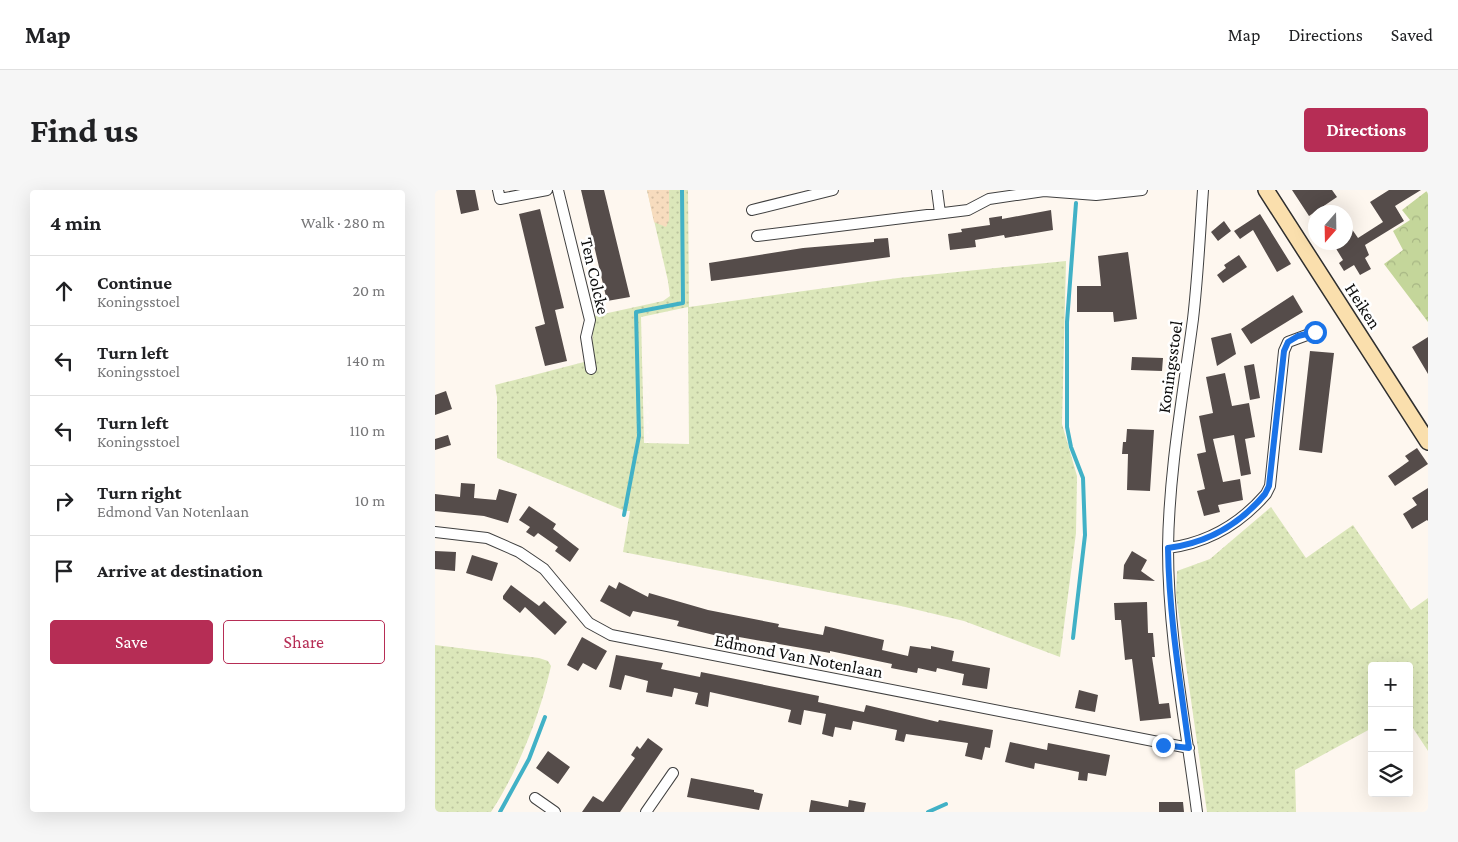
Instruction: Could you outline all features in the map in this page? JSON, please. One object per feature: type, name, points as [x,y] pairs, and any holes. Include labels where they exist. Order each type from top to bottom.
[{"type":"main road","name":"Heiken","points":[[1266,190],[1428,442]]},
{"type":"street","points":[[497,190],[500,199],[547,190]]},
{"type":"street","name":"Ten Colcke","points":[[558,190],[590,320],[586,337],[591,369]]},
{"type":"street","points":[[752,210],[833,190]]},
{"type":"street","points":[[937,190],[940,213]]},
{"type":"street","points":[[757,236],[968,210],[989,199],[1044,191],[1096,195],[1142,190]]},
{"type":"street","name":"Koningsstoel","points":[[1197,812],[1172,622],[1168,548],[1174,458],[1193,316],[1203,190]]},
{"type":"street","points":[[1168,548],[1189,545],[1221,532],[1265,494],[1269,486],[1284,351],[1288,342],[1298,336],[1315,332]]},
{"type":"street","name":"Edmond Van Notenlaan","points":[[435,532],[487,538],[519,552],[544,569],[589,623],[611,635],[1189,748]]},
{"type":"street","points":[[649,811],[673,773]]},
{"type":"street","points":[[535,798],[555,812]]},
{"type":"green space","points":[[647,190],[688,190],[689,307],[898,278],[1066,261],[1062,424],[1077,476],[1076,533],[1060,657],[964,621],[901,606],[623,552],[630,511],[625,511],[497,458],[497,397],[495,385],[584,362],[587,372],[597,371],[592,345],[594,316],[663,301],[670,296]],"holes":[[[688,307],[689,444],[644,443],[641,317]]]},
{"type":"green space","points":[[1428,190],[1428,322],[1384,264],[1403,250],[1393,231],[1410,220],[1402,210]]},
{"type":"green space","points":[[1271,507],[1306,558],[1353,525],[1411,610],[1428,598],[1428,751],[1413,728],[1413,662],[1368,662],[1368,730],[1295,770],[1296,812],[1207,812],[1176,595],[1177,571],[1210,559]]},
{"type":"green space","points":[[435,645],[539,658],[548,661],[551,666],[541,704],[527,742],[510,779],[491,812],[435,812]]},
{"type":"sand","points":[[647,190],[669,190],[669,220],[666,227],[654,222]]},
{"type":"building","points":[[456,190],[475,190],[479,210],[461,214]]},
{"type":"building","points":[[581,190],[604,190],[630,297],[607,301]]},
{"type":"building","points":[[1292,190],[1332,190],[1337,197],[1325,205],[1308,205],[1308,214]]},
{"type":"building","points":[[1389,190],[1421,190],[1395,206],[1404,221],[1365,245],[1369,255],[1365,258],[1371,269],[1360,275],[1354,265],[1344,271],[1339,263],[1343,260],[1337,250],[1353,250],[1353,231],[1358,238],[1383,222],[1370,202]]},
{"type":"building","points":[[540,209],[564,308],[555,310],[567,361],[545,366],[535,327],[545,324],[519,214]]},
{"type":"building","points":[[1051,210],[1053,230],[1005,238],[1004,235],[975,240],[976,247],[950,250],[948,234],[962,232],[961,229],[990,225],[989,218],[1002,216],[1002,219]]},
{"type":"building","points":[[1260,214],[1291,264],[1277,272],[1253,230],[1240,239],[1234,231]]},
{"type":"building","points":[[1224,221],[1231,231],[1218,241],[1211,232]]},
{"type":"building","points":[[888,238],[890,257],[711,281],[709,263],[803,248],[874,242],[874,239]]},
{"type":"building","points":[[1128,252],[1137,319],[1114,322],[1113,312],[1077,312],[1077,286],[1101,286],[1098,256]]},
{"type":"building","points":[[1239,255],[1247,267],[1223,283],[1217,275],[1226,268],[1224,265]]},
{"type":"building","points":[[1293,295],[1303,312],[1251,344],[1241,329]]},
{"type":"building","points":[[1231,333],[1236,354],[1217,366],[1211,338]]},
{"type":"building","points":[[1428,337],[1428,374],[1412,347]]},
{"type":"building","points":[[1310,351],[1334,353],[1322,453],[1299,450]]},
{"type":"building","points":[[1132,357],[1163,358],[1162,371],[1131,370]]},
{"type":"building","points":[[1254,364],[1260,398],[1250,400],[1244,366]]},
{"type":"building","points":[[1225,373],[1232,406],[1249,403],[1255,437],[1245,439],[1251,474],[1241,476],[1234,435],[1213,439],[1223,482],[1240,479],[1243,500],[1218,505],[1220,512],[1204,516],[1197,491],[1205,489],[1197,454],[1206,452],[1199,416],[1213,413],[1206,377]]},
{"type":"building","points":[[446,391],[452,409],[435,415],[435,395]]},
{"type":"building","points":[[1127,429],[1154,430],[1150,491],[1127,490],[1128,454],[1122,454],[1123,442],[1126,442]]},
{"type":"building","points":[[448,435],[451,445],[435,450],[435,439]]},
{"type":"building","points":[[1417,448],[1428,464],[1395,486],[1388,476],[1409,461],[1405,456]]},
{"type":"building","points":[[461,483],[475,484],[474,498],[496,500],[499,489],[517,494],[508,523],[484,516],[435,511],[435,494],[460,497]]},
{"type":"building","points":[[1428,488],[1428,521],[1412,529],[1403,514],[1417,505],[1412,498]]},
{"type":"building","points":[[529,506],[556,524],[553,529],[579,549],[570,562],[555,551],[558,547],[538,533],[534,537],[526,532],[530,527],[519,520]]},
{"type":"building","points":[[435,551],[456,552],[455,571],[435,569]]},
{"type":"building","points":[[1132,551],[1147,560],[1141,571],[1155,581],[1123,579],[1124,565]]},
{"type":"building","points":[[472,555],[498,563],[492,581],[466,573]]},
{"type":"building","points":[[619,582],[648,597],[649,593],[708,610],[779,624],[778,627],[823,635],[825,626],[884,640],[882,650],[908,656],[910,646],[931,649],[931,646],[954,651],[952,661],[990,668],[987,689],[962,685],[964,674],[937,668],[936,672],[918,668],[917,673],[891,668],[892,664],[830,651],[830,653],[739,637],[739,641],[677,626],[679,621],[633,611],[630,617],[600,601],[609,585],[616,589]]},
{"type":"building","points":[[511,585],[539,606],[544,601],[567,622],[555,635],[525,607],[520,613],[503,599]]},
{"type":"building","points":[[1147,602],[1148,633],[1153,633],[1155,657],[1152,657],[1159,704],[1169,703],[1171,718],[1140,721],[1132,659],[1125,660],[1121,620],[1115,620],[1114,603]]},
{"type":"building","points":[[582,637],[607,651],[596,670],[583,663],[578,671],[567,665]]},
{"type":"building","points":[[616,655],[663,663],[661,669],[700,677],[701,672],[819,696],[818,702],[864,712],[866,705],[938,722],[939,720],[993,730],[990,748],[985,747],[982,760],[965,756],[968,743],[906,734],[904,742],[895,740],[897,730],[853,721],[851,730],[835,727],[833,737],[822,734],[826,714],[804,710],[801,725],[788,722],[791,710],[710,692],[708,707],[695,704],[698,693],[674,688],[672,697],[646,692],[648,681],[625,675],[621,690],[609,687]]},
{"type":"building","points":[[1079,690],[1098,695],[1095,712],[1075,708]]},
{"type":"building","points":[[648,738],[663,749],[620,812],[582,812],[593,796],[603,802],[635,758],[631,755],[637,746],[640,749]]},
{"type":"building","points":[[1010,742],[1047,750],[1048,743],[1110,755],[1106,776],[1088,773],[1087,781],[1078,780],[1079,772],[1035,763],[1034,769],[1005,762]]},
{"type":"building","points":[[548,751],[570,767],[558,784],[536,768]]},
{"type":"building","points":[[691,778],[754,790],[754,792],[763,794],[759,810],[687,797]]},
{"type":"building","points":[[811,800],[848,807],[849,800],[866,803],[864,812],[809,812]]},
{"type":"building","points":[[1159,802],[1183,802],[1184,812],[1159,812]]},
{"type":"waterway","points":[[624,515],[639,436],[636,312],[683,303],[682,190]]},
{"type":"waterway","points":[[1073,638],[1085,535],[1083,478],[1071,447],[1067,427],[1067,322],[1076,203]]},
{"type":"waterway","points":[[500,812],[529,759],[545,717]]},
{"type":"waterway","points":[[928,812],[946,804]]},
{"type":"route","points":[[1163,745],[1189,748],[1173,631],[1169,592],[1168,548],[1189,545],[1221,532],[1265,494],[1269,486],[1284,351],[1288,342],[1298,336],[1315,332]]}]
